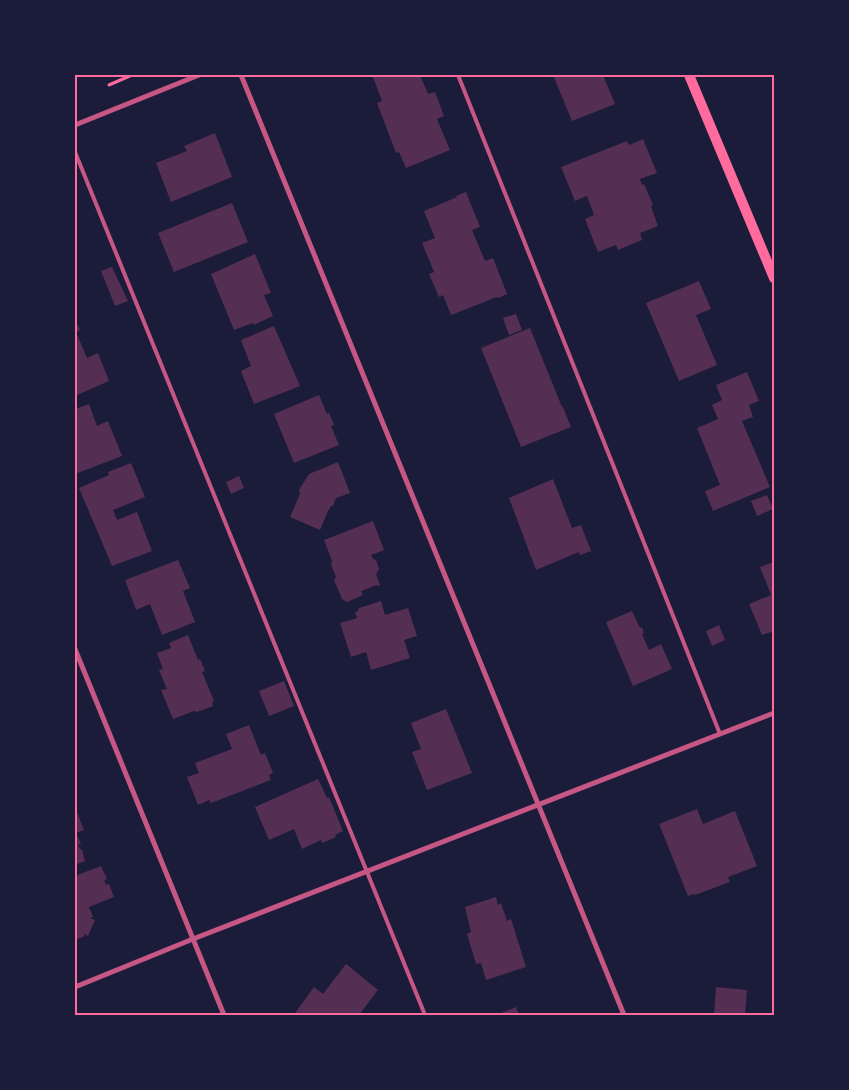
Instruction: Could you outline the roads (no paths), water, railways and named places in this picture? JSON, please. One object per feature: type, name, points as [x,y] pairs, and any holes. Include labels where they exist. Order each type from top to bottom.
[{"type":"main road","points":[[689,75],[774,278]]},
{"type":"street","points":[[75,125],[199,75]]},
{"type":"street","points":[[241,75],[624,1015]]},
{"type":"street","points":[[75,649],[224,1015]]},
{"type":"street","points":[[75,988],[193,939],[774,713]]},
{"type":"lane","points":[[458,75],[720,734]]},
{"type":"lane","points":[[75,152],[425,1015]]}]
